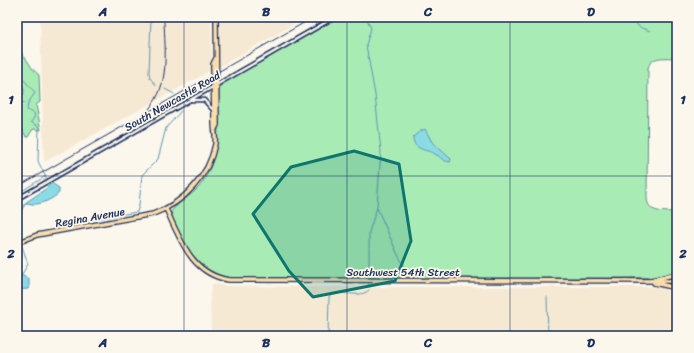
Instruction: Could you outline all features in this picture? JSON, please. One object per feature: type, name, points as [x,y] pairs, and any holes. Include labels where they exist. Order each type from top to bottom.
[{"type":"main road","points":[[215,129],[216,17]]},
{"type":"main road","points":[[215,85],[217,125],[215,129]]},
{"type":"main road","name":"Regina Avenue","points":[[17,243],[37,235],[138,217],[166,209],[187,194],[203,175],[213,151],[215,129]]},
{"type":"main road","name":"Southwest 54th Street","points":[[166,209],[191,259],[207,272],[229,280],[677,281]]},
{"type":"main road","points":[[645,281],[677,274]]},
{"type":"main road","points":[[645,281],[677,288]]},
{"type":"street","name":"South Newcastle Road","points":[[17,199],[335,17]]},
{"type":"street","points":[[187,101],[198,99],[204,100],[214,111]]},
{"type":"highlighted area","points":[[354,151],[399,164],[411,241],[395,281],[313,297],[289,271],[253,214],[291,167]]},
{"type":"shaded area","points":[[40,17],[211,17],[212,70],[44,162]]},
{"type":"shaded area","points":[[219,17],[307,17],[219,67]]},
{"type":"shaded area","points":[[213,283],[224,286],[335,287],[677,287],[677,336],[211,336],[210,293]]},
{"type":"green space","points":[[337,17],[677,17],[677,58],[656,59],[652,61],[648,68],[647,199],[648,204],[654,210],[663,212],[677,212],[677,273],[659,277],[622,278],[234,278],[215,273],[200,263],[189,249],[179,232],[171,212],[199,187],[211,165],[217,141],[219,91],[222,84]]},
{"type":"green space","points":[[20,52],[39,75],[40,102],[36,105],[41,130],[33,129],[28,137],[26,137],[17,117],[17,104],[24,94],[24,89],[17,79],[17,53]]},
{"type":"water","points":[[425,129],[432,142],[451,159],[450,162],[443,160],[432,152],[421,149],[415,145],[413,137]]},
{"type":"water","points":[[50,182],[59,188],[59,193],[44,202],[36,204],[28,203],[23,206],[47,188]]},
{"type":"water","points":[[21,275],[29,279],[28,289],[17,290],[17,276]]},
{"type":"waterway","points":[[151,17],[149,73],[150,78],[156,85]]},
{"type":"waterway","points":[[366,17],[371,28],[366,45],[375,95],[381,151],[377,207],[369,232],[369,276]]},
{"type":"waterway","points":[[631,17],[639,27],[650,31]]},
{"type":"waterway","points":[[17,74],[35,93],[28,103],[27,110],[34,113],[35,116],[31,122],[39,127],[38,161],[46,178]]},
{"type":"waterway","points":[[165,89],[174,94]]},
{"type":"waterway","points":[[17,110],[21,102],[28,104]]},
{"type":"waterway","points":[[64,224],[137,212],[142,175],[158,159],[166,128],[181,111]]},
{"type":"waterway","points":[[17,194],[46,176]]},
{"type":"waterway","points":[[17,218],[24,206]]},
{"type":"waterway","points":[[377,208],[398,255],[411,277]]},
{"type":"waterway","points":[[21,276],[28,264],[22,246]]},
{"type":"waterway","points":[[328,336],[329,296],[338,293],[360,294],[369,290]]},
{"type":"waterway","points":[[547,297],[548,336]]},
{"type":"railway","points":[[17,187],[314,17]]},
{"type":"railway","points":[[149,109],[156,100],[163,79],[165,67],[164,22]]}]
